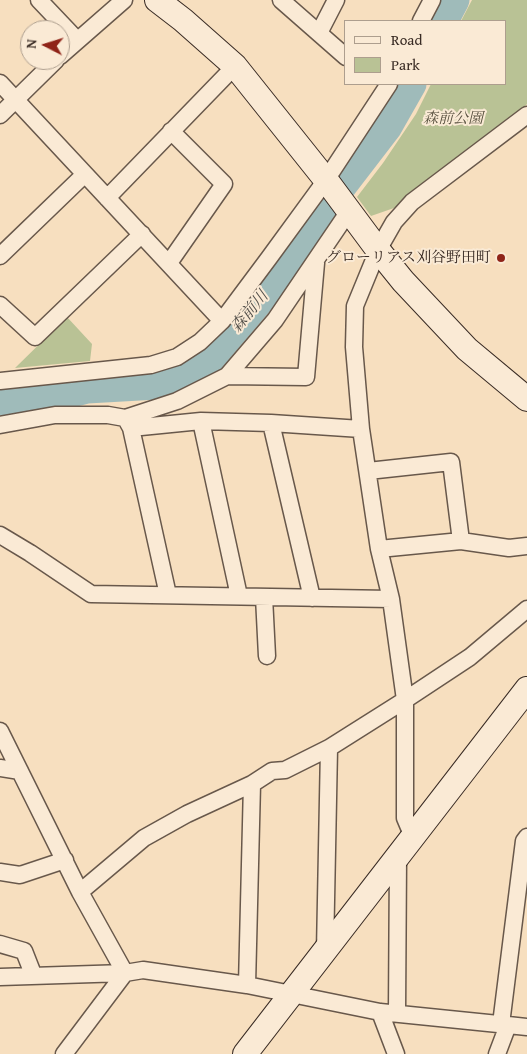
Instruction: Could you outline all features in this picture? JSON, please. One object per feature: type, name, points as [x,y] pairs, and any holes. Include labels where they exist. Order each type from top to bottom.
[{"type":"street","points":[[39,0],[77,40]]},
{"type":"street","points":[[70,47],[124,0]]},
{"type":"street","points":[[157,0],[235,66],[404,281],[467,348],[527,399]]},
{"type":"street","points":[[281,0],[344,55]]},
{"type":"street","points":[[319,33],[336,0]]},
{"type":"street","points":[[422,20],[432,0]]},
{"type":"street","points":[[107,198],[235,66]]},
{"type":"street","points":[[0,115],[45,70]]},
{"type":"street","points":[[0,83],[222,321]]},
{"type":"street","points":[[0,381],[151,365],[178,357],[200,342],[222,321],[326,180],[383,86]]},
{"type":"street","points":[[413,838],[405,818],[405,700],[391,599],[379,549],[361,429],[354,347],[355,306],[378,250],[394,222],[412,202],[527,114]]},
{"type":"street","points":[[169,263],[224,184],[171,131]]},
{"type":"street","points":[[0,256],[85,174]]},
{"type":"street","points":[[128,423],[227,376],[275,320],[350,211]]},
{"type":"street","points":[[0,305],[35,337],[142,234]]},
{"type":"street","points":[[227,376],[306,377],[316,261]]},
{"type":"street","points":[[0,425],[55,415],[108,415],[128,423],[201,421],[361,429]]},
{"type":"street","points":[[201,421],[239,596]]},
{"type":"street","points":[[128,423],[168,595]]},
{"type":"street","points":[[270,423],[312,598]]},
{"type":"street","points":[[368,471],[451,462],[461,541]]},
{"type":"street","points":[[0,535],[91,594],[391,599]]},
{"type":"street","points":[[379,549],[461,541],[509,548],[527,546]]},
{"type":"street","points":[[264,597],[267,656]]},
{"type":"street","points":[[80,892],[144,838],[187,814],[252,784],[272,771],[285,770],[329,748],[405,700],[470,657],[527,609]]},
{"type":"street","points":[[245,1054],[527,689]]},
{"type":"street","points":[[0,731],[80,892],[125,973]]},
{"type":"street","points":[[325,951],[329,748]]},
{"type":"street","points":[[0,768],[20,772]]},
{"type":"street","points":[[246,985],[252,784]]},
{"type":"street","points":[[497,1054],[504,1025],[524,841],[527,837]]},
{"type":"street","points":[[397,1013],[398,857]]},
{"type":"street","points":[[0,872],[20,875],[65,860]]},
{"type":"street","points":[[0,944],[24,951],[33,974]]},
{"type":"street","points":[[0,976],[125,973],[143,970],[246,985],[380,1012],[527,1027]]},
{"type":"street","points":[[64,1054],[125,973]]},
{"type":"street","points":[[380,1012],[396,1054]]},
{"type":"green space","name":"森前公園","points":[[472,0],[527,0],[527,104],[516,115],[427,186],[394,208],[371,216],[357,197],[416,114],[430,85],[507,85],[507,20],[462,20]]},
{"type":"green space","points":[[67,317],[92,344],[90,361],[15,368]]},
{"type":"waterway","name":"森前川","points":[[445,20],[455,0]]},
{"type":"waterway","name":"森前川","points":[[0,401],[53,398],[87,389],[157,385],[180,379],[206,364],[285,271],[324,210],[387,128],[411,85]]},
{"type":"place","name":"グローリアス刈谷野田町","points":[[501,258]]}]
